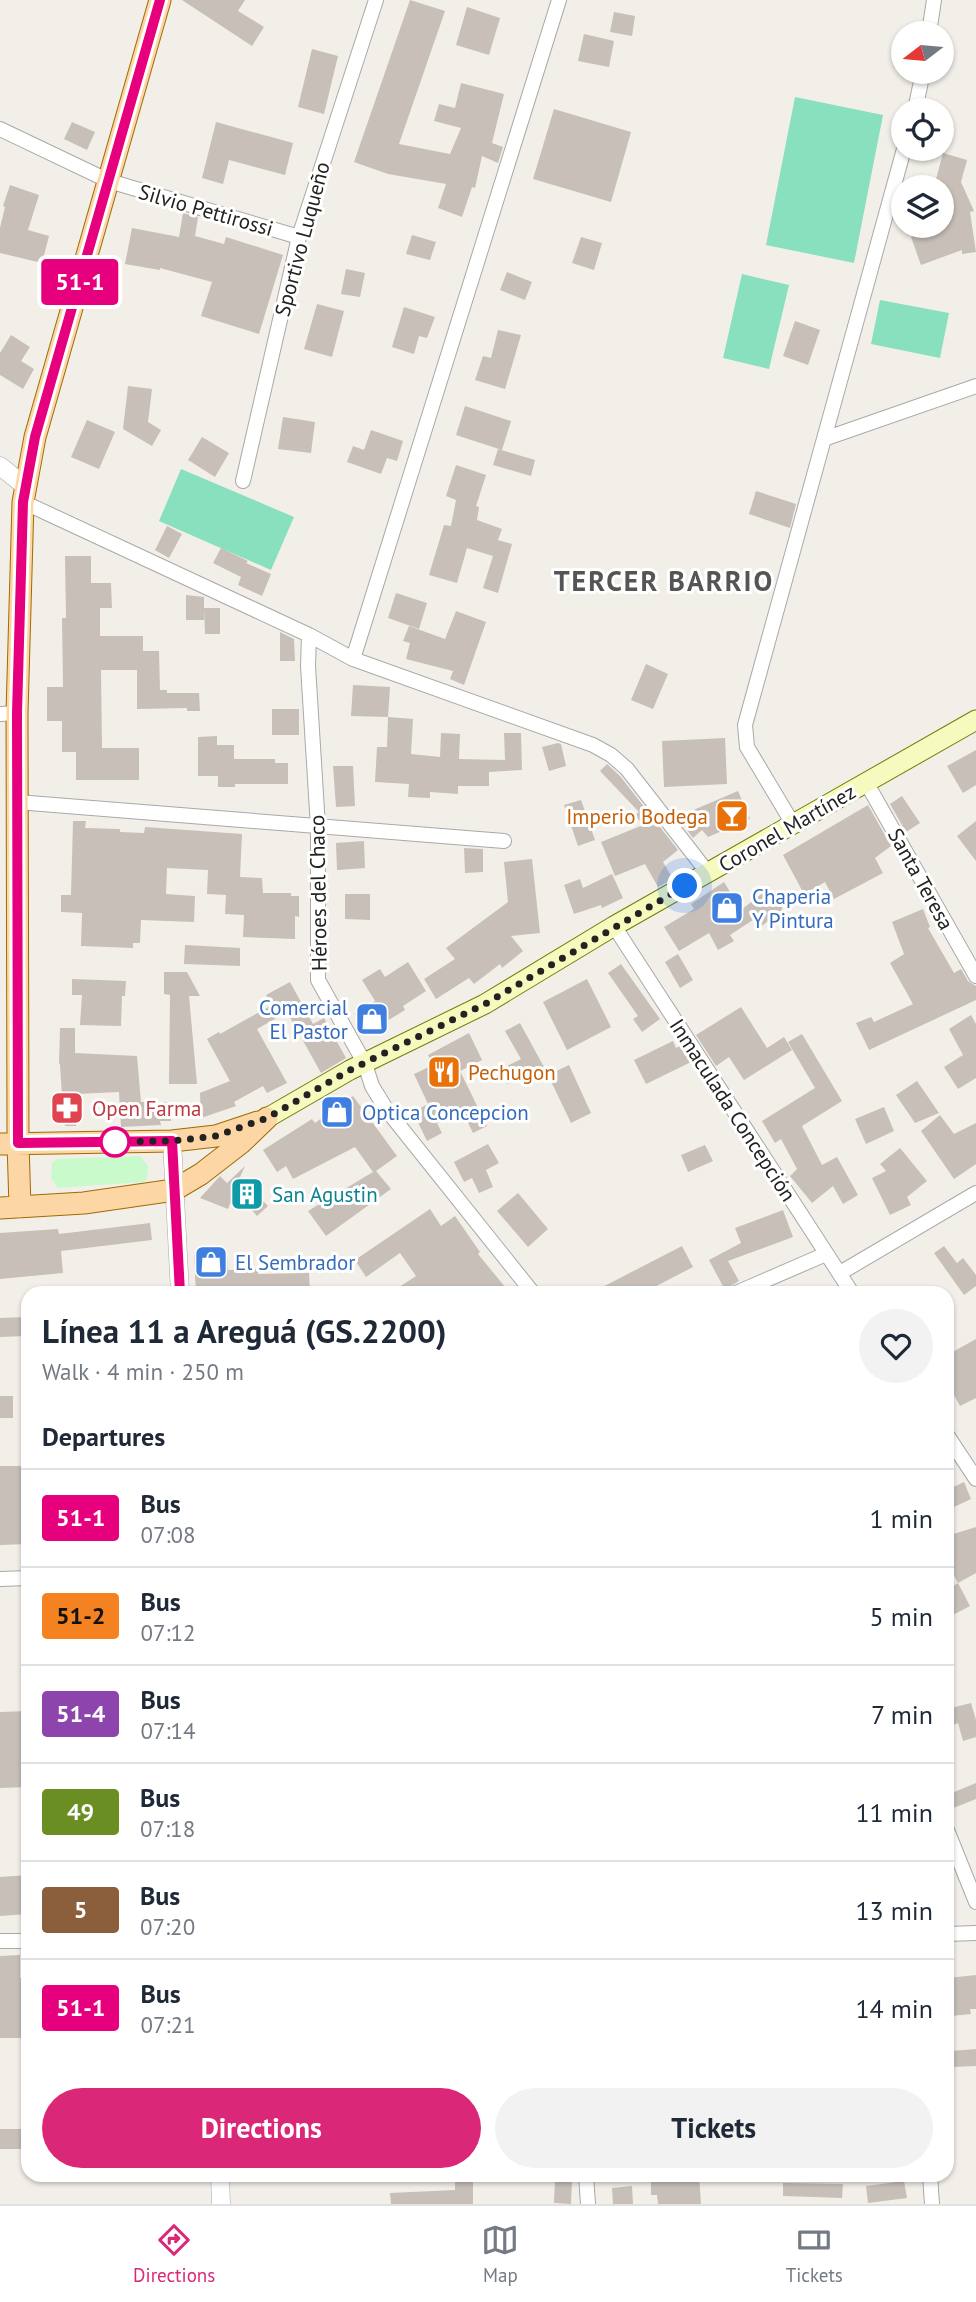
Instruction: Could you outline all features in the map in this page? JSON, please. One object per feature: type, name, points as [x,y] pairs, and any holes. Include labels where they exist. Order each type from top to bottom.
[{"type":"main road","points":[[160,0],[35,437],[24,494],[8,714],[17,802],[8,888],[10,1207],[84,1203],[174,1190],[201,1174],[241,1143],[267,1118]]},
{"type":"main road","name":"Coronel Martínez","points":[[267,1118],[350,1070],[485,1004],[614,926],[976,720]]},
{"type":"main road","points":[[9,1143],[172,1141],[216,1136],[267,1118]]},
{"type":"street","name":"Sportivo Luqueño","points":[[243,481],[299,237],[376,0]]},
{"type":"street","points":[[353,660],[559,0]]},
{"type":"street","points":[[931,21],[934,0]]},
{"type":"street","name":"Silvio Pettirossi","points":[[0,129],[109,181],[299,237]]},
{"type":"street","points":[[793,824],[747,747],[745,725],[901,161]]},
{"type":"street","points":[[824,439],[976,386]]},
{"type":"street","points":[[0,466],[24,494],[309,635],[353,660],[593,745],[611,755],[627,769],[708,873]]},
{"type":"street","name":"Héroes del Chaco","points":[[309,635],[308,666],[318,827],[318,980],[365,1064],[372,1086],[386,1109],[527,1286]]},
{"type":"street","name":"Santa Teresa","points":[[866,782],[976,976]]},
{"type":"street","points":[[17,802],[504,841]]},
{"type":"street","name":"Inmaculada Concepción","points":[[614,926],[848,1286]]},
{"type":"street","points":[[172,1141],[180,1286]]},
{"type":"street","points":[[840,1273],[976,1193]]},
{"type":"street","points":[[752,1286],[826,1254]]},
{"type":"street","points":[[954,1446],[976,1479]]},
{"type":"street","points":[[0,1579],[21,1578]]},
{"type":"street","points":[[954,1847],[976,1902]]},
{"type":"street","points":[[954,1934],[976,1933]]},
{"type":"street","points":[[0,1941],[21,1941]]},
{"type":"street","points":[[220,2182],[221,2204]]},
{"type":"street","points":[[586,2182],[588,2204]]},
{"type":"street","points":[[930,2182],[932,2204]]},
{"type":"green space","points":[[795,97],[883,115],[854,263],[766,245]]},
{"type":"green space","points":[[742,274],[789,285],[769,369],[723,358]]},
{"type":"green space","points":[[880,300],[949,313],[940,358],[871,344]]},
{"type":"green space","points":[[181,469],[294,517],[271,570],[159,521]]},
{"type":"green space","points":[[140,1156],[148,1166],[147,1179],[143,1182],[58,1188],[51,1178],[52,1163],[57,1159]]},
{"type":"building","points":[[182,0],[245,0],[238,11],[264,27],[252,46]]},
{"type":"building","points":[[410,0],[445,11],[399,144],[450,154],[461,128],[434,121],[439,104],[455,108],[461,83],[504,94],[492,143],[503,147],[498,163],[482,156],[475,188],[472,187],[462,217],[438,208],[446,184],[388,174],[354,162]]},
{"type":"building","points":[[467,7],[500,18],[489,55],[456,45]]},
{"type":"building","points":[[614,12],[635,16],[632,36],[610,32]]},
{"type":"building","points":[[584,34],[614,41],[609,67],[578,61]]},
{"type":"building","points":[[312,49],[338,56],[324,114],[298,107]]},
{"type":"building","points":[[554,109],[631,132],[611,202],[533,179]]},
{"type":"building","points":[[72,122],[95,132],[87,150],[64,139]]},
{"type":"building","points":[[216,122],[293,143],[285,175],[229,160],[223,184],[202,178]]},
{"type":"building","points":[[954,156],[967,160],[961,182],[974,211],[970,212],[976,252],[962,254],[962,250],[921,265],[911,238],[954,238],[954,175],[937,175],[941,161],[954,161]]},
{"type":"building","points":[[10,185],[39,195],[28,230],[49,236],[42,263],[0,253],[3,206]]},
{"type":"building","points":[[183,213],[198,217],[195,236],[224,244],[226,237],[283,255],[259,334],[201,316],[212,282],[160,268],[125,264],[132,228],[179,237]]},
{"type":"building","points":[[412,235],[436,242],[430,260],[406,254]]},
{"type":"building","points":[[581,237],[602,243],[594,270],[572,263]]},
{"type":"building","points":[[346,269],[365,273],[360,297],[341,294]]},
{"type":"building","points":[[507,272],[532,282],[525,300],[500,290]]},
{"type":"building","points":[[317,304],[344,311],[332,357],[304,349]]},
{"type":"building","points":[[404,307],[435,317],[427,338],[419,336],[414,354],[392,347]]},
{"type":"building","points":[[795,321],[820,330],[808,365],[783,356]]},
{"type":"building","points":[[498,330],[521,335],[505,389],[475,380],[483,356],[491,358]]},
{"type":"building","points":[[11,335],[30,347],[21,361],[34,369],[23,389],[0,375],[0,353]]},
{"type":"building","points":[[128,386],[152,389],[148,422],[161,430],[152,446],[123,429]]},
{"type":"building","points":[[465,406],[511,421],[502,450],[456,435]]},
{"type":"building","points":[[283,417],[315,422],[311,453],[278,449]]},
{"type":"building","points":[[87,420],[115,432],[99,469],[71,457]]},
{"type":"building","points":[[371,430],[403,441],[397,461],[387,458],[381,474],[347,462],[353,446],[364,450]]},
{"type":"building","points":[[202,437],[229,453],[215,477],[188,460]]},
{"type":"building","points":[[498,449],[535,460],[531,476],[493,465]]},
{"type":"building","points":[[456,465],[486,475],[476,506],[479,507],[477,520],[502,529],[498,540],[512,544],[498,593],[483,588],[493,556],[467,548],[457,583],[429,575],[444,525],[451,526],[456,500],[446,496]]},
{"type":"building","points":[[756,491],[796,504],[790,528],[749,514]]},
{"type":"building","points":[[167,526],[182,534],[169,558],[155,550]]},
{"type":"building","points":[[221,548],[271,574],[262,596],[238,585],[241,577],[213,563]]},
{"type":"building","points":[[65,556],[91,556],[91,583],[111,583],[112,608],[100,608],[100,636],[143,636],[143,651],[159,651],[160,690],[167,690],[167,693],[199,693],[200,711],[187,711],[187,708],[137,709],[137,670],[101,670],[102,748],[139,748],[139,780],[76,780],[76,752],[62,752],[62,721],[47,721],[47,687],[63,687]]},
{"type":"building","points":[[396,593],[427,603],[419,629],[388,618]]},
{"type":"building","points":[[186,595],[204,597],[204,620],[186,620]]},
{"type":"building","points":[[204,608],[220,608],[220,634],[205,634]]},
{"type":"building","points":[[456,611],[486,622],[464,685],[450,679],[453,671],[406,659],[410,643],[403,641],[409,626],[445,639]]},
{"type":"building","points":[[280,632],[294,639],[295,661],[280,661]]},
{"type":"building","points":[[646,664],[668,674],[653,709],[631,700]]},
{"type":"building","points":[[353,685],[390,687],[388,717],[351,716]]},
{"type":"building","points":[[272,709],[299,709],[299,735],[272,735]]},
{"type":"building","points":[[388,717],[413,719],[411,754],[440,757],[441,733],[460,734],[459,759],[505,760],[504,733],[521,733],[522,770],[489,772],[489,786],[458,786],[458,794],[430,792],[430,798],[408,797],[409,784],[375,782],[377,747],[387,747]]},
{"type":"building","points":[[217,736],[217,745],[234,745],[234,759],[275,759],[275,763],[288,763],[288,784],[235,784],[235,787],[218,787],[218,776],[198,776],[198,737]]},
{"type":"building","points":[[725,738],[727,784],[664,787],[662,741]]},
{"type":"building","points":[[561,744],[566,766],[549,771],[542,747]]},
{"type":"building","points":[[976,750],[976,785],[963,793],[947,766]]},
{"type":"building","points":[[607,764],[620,776],[678,850],[663,862],[673,879],[658,887],[645,864],[615,876],[601,842],[643,825],[635,815],[639,812],[600,771]]},
{"type":"building","points":[[333,766],[353,766],[355,806],[336,807]]},
{"type":"building","points":[[738,791],[750,819],[708,837],[702,830],[693,838],[677,817]]},
{"type":"building","points":[[902,796],[920,823],[906,832],[890,804]]},
{"type":"building","points":[[581,800],[595,840],[578,846],[564,805]]},
{"type":"building","points":[[868,805],[891,846],[875,858],[883,873],[834,899],[825,882],[804,894],[783,855]]},
{"type":"building","points":[[73,821],[86,821],[85,828],[120,829],[120,832],[144,833],[145,827],[242,834],[240,877],[262,878],[263,893],[291,893],[291,896],[299,896],[299,917],[295,916],[295,939],[243,937],[244,915],[225,914],[226,895],[207,894],[208,870],[167,868],[166,894],[195,896],[194,922],[141,920],[140,943],[133,943],[133,948],[81,946],[82,913],[61,912],[61,895],[71,895]]},
{"type":"building","points":[[976,821],[976,861],[957,836]]},
{"type":"building","points":[[364,841],[365,868],[337,870],[336,843]]},
{"type":"building","points":[[464,848],[483,849],[483,872],[465,873]]},
{"type":"building","points":[[532,859],[540,933],[511,936],[523,951],[502,968],[500,964],[474,984],[469,978],[436,999],[424,979],[455,959],[446,948],[508,902],[504,862]]},
{"type":"building","points":[[612,874],[623,898],[602,908],[601,905],[574,914],[564,885],[580,879],[583,888]]},
{"type":"building","points":[[724,882],[741,910],[769,888],[782,905],[782,910],[759,928],[753,920],[730,935],[734,941],[718,950],[709,933],[679,951],[664,927],[694,909],[691,904]]},
{"type":"building","points":[[345,894],[370,894],[370,920],[345,919]]},
{"type":"building","points":[[923,909],[930,927],[928,928],[954,973],[961,969],[968,981],[976,986],[976,1000],[869,1050],[856,1023],[871,1017],[874,1022],[913,1004],[890,963],[904,954],[892,922]]},
{"type":"building","points":[[185,945],[240,948],[240,966],[184,964]]},
{"type":"building","points":[[678,954],[693,980],[680,988],[665,962]]},
{"type":"building","points":[[408,962],[426,991],[403,1006],[405,1010],[387,1021],[389,1023],[376,1032],[365,1028],[355,1014],[375,1001],[362,980],[380,969],[385,977]]},
{"type":"building","points":[[621,964],[660,1019],[642,1032],[633,1019],[638,1016],[608,973]]},
{"type":"building","points":[[164,972],[187,972],[200,996],[189,996],[197,1084],[169,1084],[170,995],[164,994]]},
{"type":"building","points":[[72,979],[126,981],[125,996],[122,996],[121,1026],[80,1025],[82,995],[72,995]]},
{"type":"building","points":[[587,979],[611,1027],[567,1050],[543,1002]]},
{"type":"building","points":[[290,982],[313,1024],[324,1018],[346,1058],[321,1073],[287,1012],[257,1029],[287,1083],[267,1093],[263,1086],[234,1102],[236,1106],[201,1118],[200,1093],[230,1081],[207,1039],[272,1005],[266,995]]},
{"type":"building","points":[[741,1007],[767,1048],[784,1037],[792,1050],[744,1080],[729,1057],[716,1066],[696,1035]]},
{"type":"building","points":[[971,1015],[976,1024],[976,1078],[958,1089],[944,1067],[963,1055],[949,1029]]},
{"type":"building","points":[[520,1023],[545,1069],[530,1077],[528,1073],[507,1084],[499,1070],[521,1059],[505,1031]]},
{"type":"building","points":[[60,1028],[75,1028],[75,1053],[137,1056],[141,1102],[171,1102],[171,1121],[160,1121],[161,1125],[121,1127],[119,1092],[77,1094],[76,1126],[66,1126],[57,1119],[57,1096],[62,1096]]},
{"type":"building","points":[[469,1033],[482,1060],[460,1071],[487,1126],[473,1133],[462,1111],[437,1123],[442,1133],[427,1141],[413,1112],[428,1104],[414,1074],[433,1065],[428,1055]]},
{"type":"building","points":[[802,1034],[842,1101],[802,1126],[822,1165],[837,1157],[858,1195],[843,1204],[833,1186],[812,1203],[790,1176],[797,1169],[781,1139],[775,1143],[762,1121],[815,1088],[788,1042]]},
{"type":"building","points":[[673,1041],[676,1048],[680,1046],[691,1062],[646,1084],[634,1060]]},
{"type":"building","points":[[569,1065],[591,1113],[571,1123],[548,1075]]},
{"type":"building","points":[[917,1081],[939,1113],[915,1123],[896,1095]]},
{"type":"building","points":[[353,1096],[397,1156],[376,1171],[391,1189],[326,1236],[308,1211],[373,1172],[355,1147],[293,1179],[286,1166],[277,1172],[263,1150],[312,1119],[315,1123]]},
{"type":"building","points":[[884,1107],[894,1131],[866,1144],[855,1119]]},
{"type":"building","points":[[940,1115],[954,1134],[976,1123],[976,1164],[954,1179],[921,1131]]},
{"type":"building","points":[[488,1144],[499,1163],[486,1170],[493,1187],[479,1193],[472,1178],[464,1182],[454,1162]]},
{"type":"building","points":[[705,1145],[713,1161],[688,1172],[681,1155]]},
{"type":"building","points":[[900,1148],[927,1181],[907,1197],[911,1205],[890,1215],[872,1178],[886,1171],[880,1164]]},
{"type":"building","points":[[245,1166],[240,1177],[268,1206],[257,1216],[235,1191],[228,1209],[200,1198],[220,1176],[227,1183]]},
{"type":"building","points":[[518,1193],[548,1229],[528,1247],[497,1211]]},
{"type":"building","points":[[430,1209],[441,1226],[455,1216],[480,1252],[478,1254],[504,1286],[401,1286],[416,1276],[400,1253],[366,1277],[355,1260]]},
{"type":"building","points":[[783,1210],[793,1237],[728,1261],[739,1281],[731,1286],[723,1286],[709,1260],[741,1243],[735,1228]]},
{"type":"building","points":[[150,1223],[152,1240],[61,1251],[63,1273],[0,1279],[0,1233],[58,1229],[59,1234]]},
{"type":"building","points":[[682,1246],[693,1267],[656,1286],[605,1286]]},
{"type":"building","points":[[944,1246],[957,1263],[963,1258],[976,1275],[976,1286],[964,1295],[934,1253]]},
{"type":"building","points":[[227,1253],[228,1270],[258,1269],[258,1274],[309,1273],[310,1286],[196,1286],[194,1255]]},
{"type":"building","points":[[21,1317],[21,1336],[0,1337],[0,1318]]},
{"type":"building","points":[[976,1339],[976,1398],[960,1406],[954,1395],[954,1351]]},
{"type":"building","points":[[0,1396],[13,1396],[13,1418],[0,1418]]},
{"type":"building","points":[[0,1466],[21,1466],[21,1544],[0,1545]]},
{"type":"building","points":[[964,1482],[971,1499],[954,1507],[954,1487]]},
{"type":"building","points":[[976,1527],[976,1573],[958,1583],[954,1576],[954,1534]]},
{"type":"building","points":[[958,1583],[970,1606],[954,1614],[954,1586]]},
{"type":"building","points":[[971,1703],[976,1720],[976,1737],[963,1741],[958,1723],[954,1725],[954,1707]]},
{"type":"building","points":[[21,1711],[21,1787],[0,1788],[0,1712]]},
{"type":"building","points":[[976,1783],[976,1799],[954,1808],[954,1792]]},
{"type":"building","points":[[21,1876],[21,1914],[0,1916],[0,1877]]},
{"type":"building","points":[[20,1955],[21,2038],[0,2038],[0,1956]]},
{"type":"building","points":[[976,1975],[976,2009],[970,2009],[971,2014],[954,2016],[954,1977]]},
{"type":"building","points":[[976,2049],[976,2066],[954,2067],[954,2051]]},
{"type":"building","points":[[0,2129],[21,2129],[21,2149],[0,2149]]},
{"type":"building","points":[[455,2182],[473,2182],[473,2204],[391,2204],[390,2193],[455,2190]]},
{"type":"building","points":[[555,2182],[572,2182],[571,2204],[554,2203]]},
{"type":"building","points":[[651,2182],[699,2182],[701,2204],[658,2204],[657,2195],[651,2195]]},
{"type":"building","points":[[904,2182],[907,2198],[868,2203],[866,2186]]},
{"type":"building","points":[[783,2183],[843,2184],[842,2198],[783,2196]]},
{"type":"building","points":[[632,2186],[633,2204],[613,2204],[612,2188]]},
{"type":"bus line","name":"51-1","points":[[160,0],[35,437],[23,502],[17,713],[18,1143],[172,1141],[180,1286]]},
{"type":"place","name":"Imperio Bodega","points":[[732,816]]},
{"type":"place","name":"Chaperia Y Pintura","points":[[727,908]]},
{"type":"place","name":"Comercial El Pastor","points":[[372,1019]]},
{"type":"place","name":"Pechugon","points":[[444,1072]]},
{"type":"place","name":"Open Farma","points":[[67,1108]]},
{"type":"place","name":"Optica Concepcion","points":[[337,1112]]},
{"type":"place","name":"San Agustin","points":[[247,1194]]},
{"type":"place","name":"El Sembrador","points":[[211,1262]]},
{"type":"district","name":"TERCER BARRIO","points":[[664,580]]},
{"type":"route","points":[[115,1142],[172,1141],[216,1136],[267,1118],[350,1070],[485,1004],[685,886]]}]
